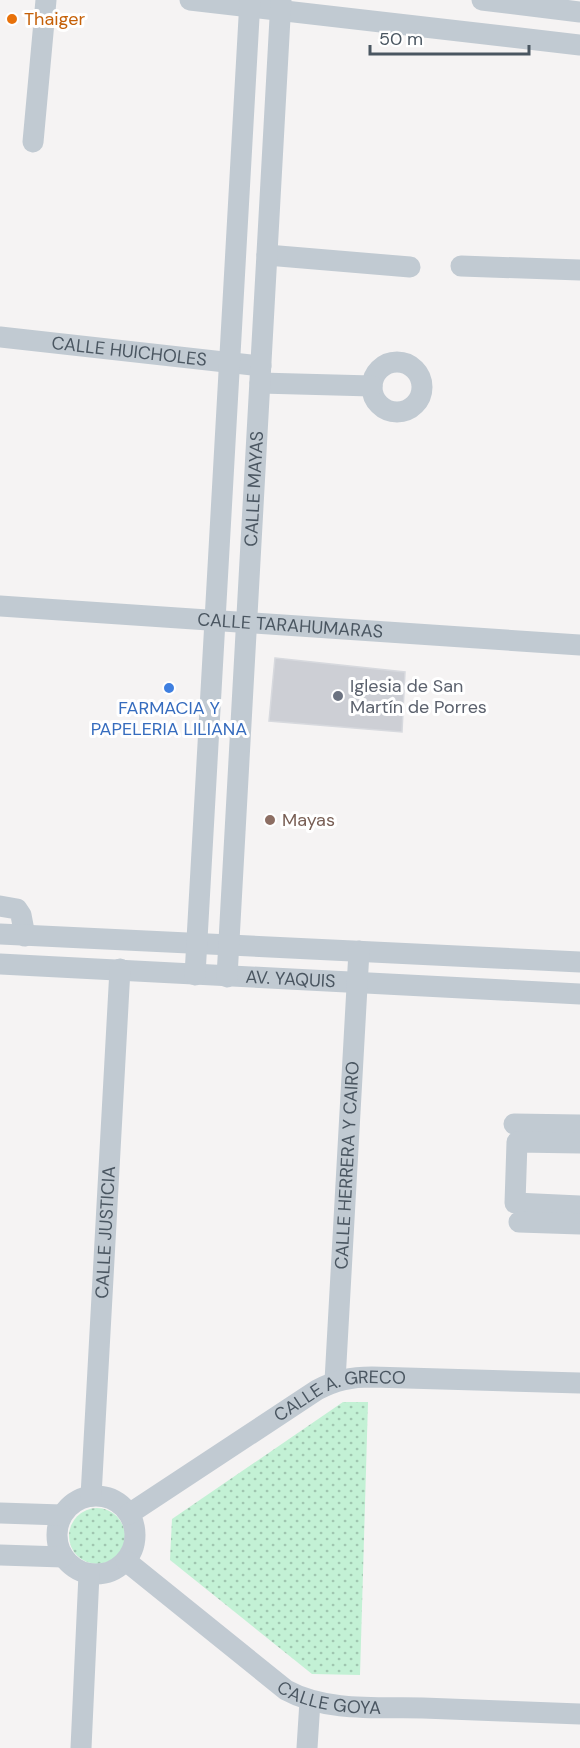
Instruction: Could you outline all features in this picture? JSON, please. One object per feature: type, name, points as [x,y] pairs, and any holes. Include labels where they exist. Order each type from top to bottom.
[{"type":"street","points":[[33,142],[46,0]]},
{"type":"street","points":[[190,0],[281,5],[580,45]]},
{"type":"street","points":[[482,0],[580,12]]},
{"type":"street","name":"CALLE MAYAS","points":[[195,975],[250,3]]},
{"type":"street","name":"CALLE MAYAS","points":[[227,977],[281,5]]},
{"type":"street","points":[[267,255],[410,267]]},
{"type":"street","points":[[461,266],[580,270]]},
{"type":"street","name":"CALLE HUICHOLES","points":[[0,337],[230,363],[260,374],[372,386]]},
{"type":"street","name":"CALLE TARAHUMARAS","points":[[0,606],[580,645]]},
{"type":"street","points":[[0,906],[17,909],[21,915],[25,936]]},
{"type":"street","points":[[0,934],[580,962]]},
{"type":"street","name":"CALLE HERRERA Y CAIRO","points":[[334,1381],[359,951]]},
{"type":"street","name":"AV. YAQUIS","points":[[0,964],[580,994]]},
{"type":"street","name":"CALLE JUSTICIA","points":[[92,1496],[120,969]]},
{"type":"street","points":[[514,1124],[580,1125]]},
{"type":"street","points":[[580,1143],[517,1142],[515,1203],[580,1206]]},
{"type":"street","points":[[519,1222],[580,1224]]},
{"type":"street","name":"CALLE A. GRECO","points":[[129,1514],[334,1381],[350,1377],[372,1377],[580,1383]]},
{"type":"street","points":[[92,1496],[104,1497],[113,1500],[129,1514],[136,1532],[126,1562],[107,1573],[89,1574],[75,1569],[63,1557],[57,1533],[62,1515],[75,1502],[92,1496]]},
{"type":"street","points":[[0,1513],[62,1515]]},
{"type":"street","points":[[0,1555],[63,1557]]},
{"type":"street","name":"CALLE GOYA","points":[[126,1562],[286,1690],[310,1701],[351,1706],[580,1714]]},
{"type":"street","points":[[81,1748],[89,1574]]},
{"type":"street","points":[[307,1748],[310,1701]]},
{"type":"green space","points":[[343,1402],[368,1402],[360,1675],[312,1674],[170,1560],[172,1519]]},
{"type":"green space","points":[[92,1508],[102,1508],[117,1516],[123,1525],[125,1536],[123,1547],[117,1556],[102,1564],[92,1564],[81,1559],[74,1552],[69,1541],[69,1531],[74,1520],[81,1513]]},
{"type":"building","name":"Iglesia de San Martín de Porres","points":[[275,658],[405,672],[402,732],[269,721]]},
{"type":"place","name":"Thaiger","points":[[12,19]]},
{"type":"place","name":"FARMACIA Y PAPELERIA LILIANA","points":[[169,688]]},
{"type":"place","name":"Iglesia de San Martín de Porres","points":[[338,696]]},
{"type":"place","name":"Mayas","points":[[270,820]]}]
